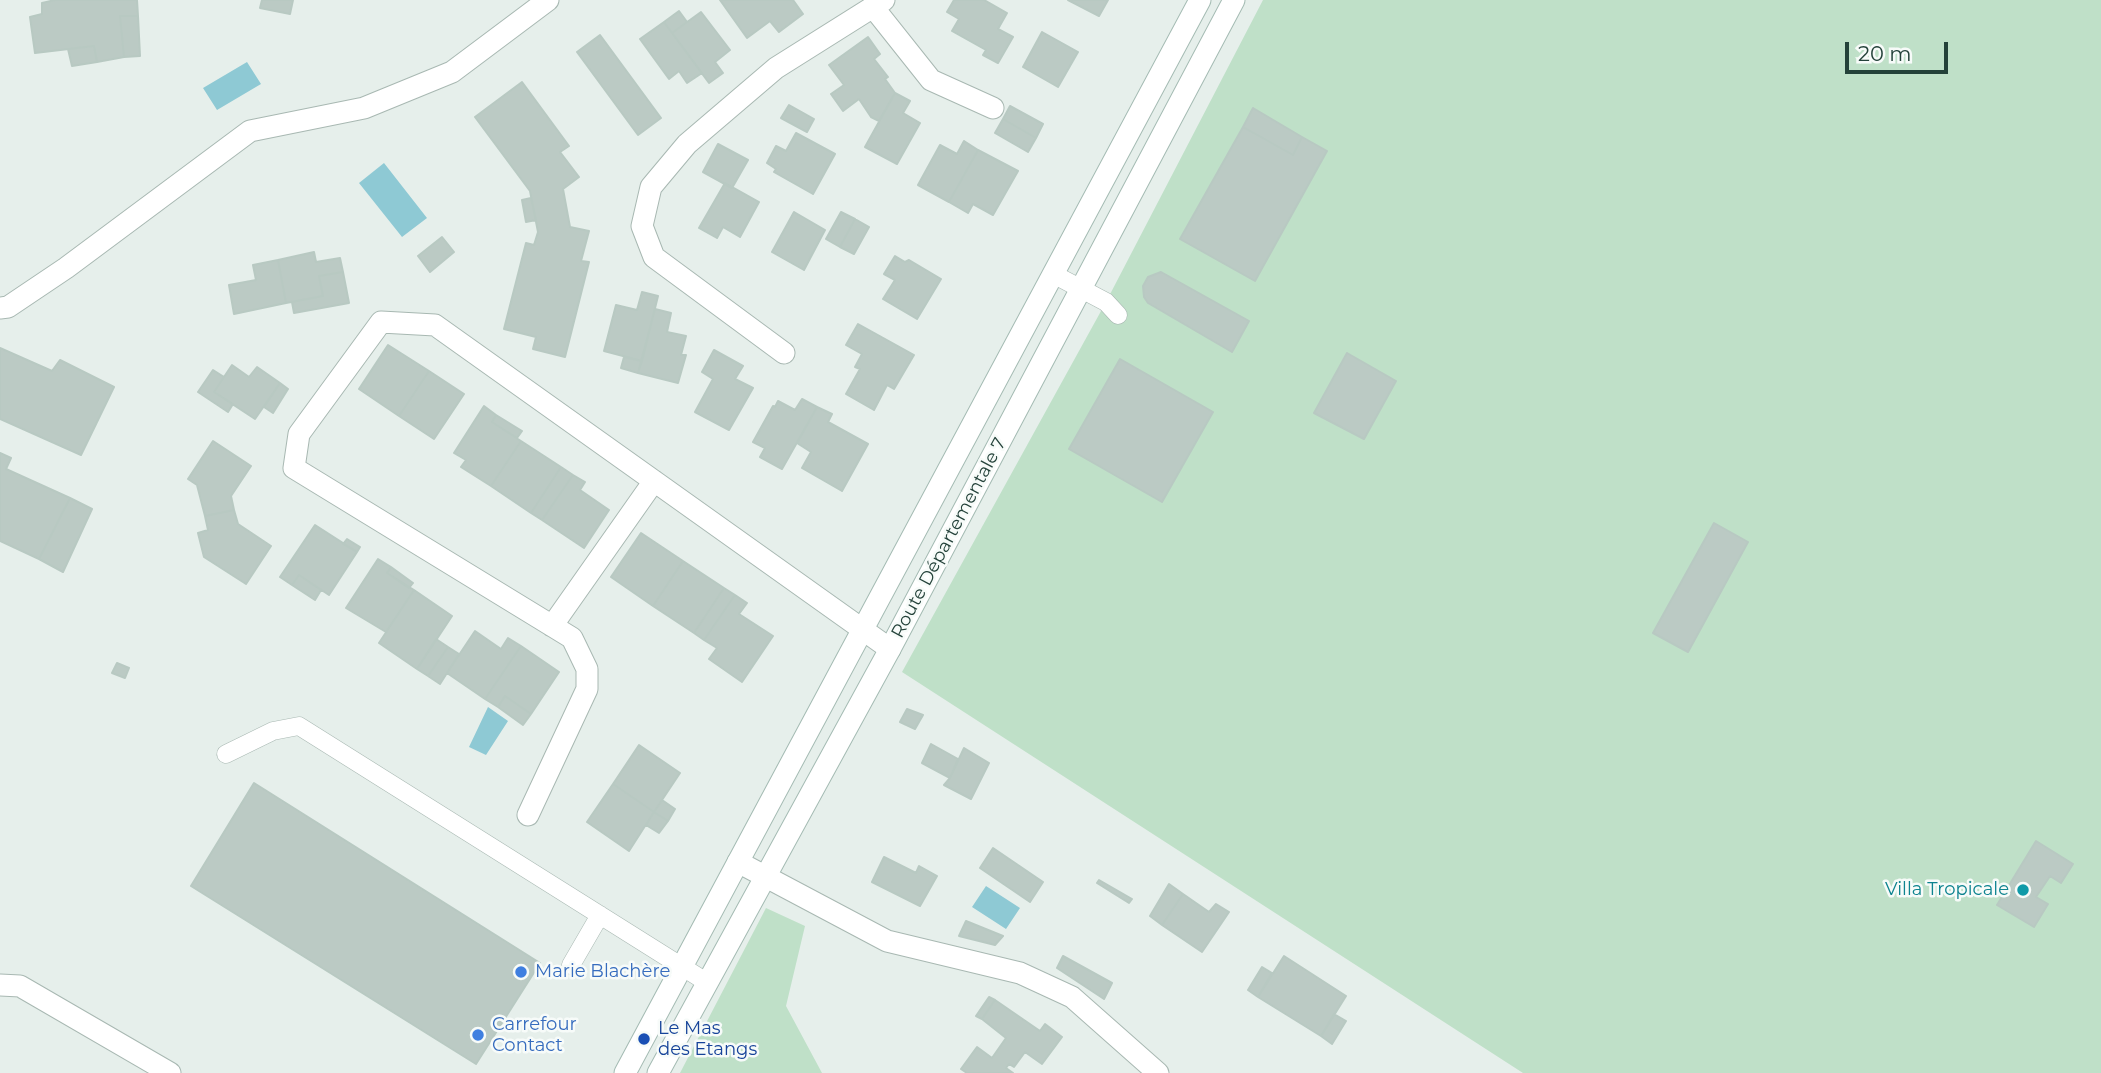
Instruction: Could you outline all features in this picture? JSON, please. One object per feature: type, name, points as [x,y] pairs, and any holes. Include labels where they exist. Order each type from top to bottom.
[{"type":"street","points":[[0,308],[8,307],[66,268],[250,131],[364,108],[452,72],[548,0]]},
{"type":"street","name":"Route Départementale 7","points":[[625,1073],[1200,0]]},
{"type":"street","name":"Route Départementale 7","points":[[658,1073],[890,649],[1234,0]]},
{"type":"street","points":[[784,353],[654,257],[642,226],[650,187],[687,144],[776,68],[878,4],[931,80],[993,108]]},
{"type":"street","points":[[528,816],[587,689],[587,669],[572,638],[294,468],[299,434],[381,321],[435,325],[890,649]]},
{"type":"street","points":[[552,626],[654,481]]},
{"type":"street","points":[[738,862],[887,941],[1020,974],[1072,996],[1158,1073]]},
{"type":"street","points":[[0,985],[20,986],[170,1073]]},
{"type":"lane","points":[[1053,274],[1106,302],[1118,316]]},
{"type":"lane","points":[[226,754],[273,731],[299,726],[708,983]]},
{"type":"lane","points":[[571,965],[600,915]]},
{"type":"green space","points":[[1263,0],[2101,0],[2101,1073],[1523,1073],[902,672],[1106,302]]},
{"type":"green space","points":[[766,908],[805,926],[786,1006],[822,1073],[680,1073]]},
{"type":"water","points":[[247,62],[261,84],[217,110],[203,88]]},
{"type":"water","points":[[384,163],[427,218],[402,237],[359,183]]},
{"type":"water","points":[[488,707],[508,721],[486,755],[469,747]]},
{"type":"water","points":[[986,886],[1020,908],[1006,929],[972,907]]},
{"type":"building","points":[[55,0],[137,0],[138,16],[120,16],[124,57],[97,62],[94,46],[35,53],[30,17],[42,14],[42,3]]},
{"type":"building","points":[[262,0],[293,0],[290,14],[260,8]]},
{"type":"building","points":[[720,0],[793,0],[803,14],[779,32],[770,21],[747,38]]},
{"type":"building","points":[[954,0],[984,0],[1007,13],[998,29],[1013,37],[998,63],[983,55],[986,50],[952,31],[959,19],[947,12]]},
{"type":"building","points":[[1068,0],[1108,0],[1099,16]]},
{"type":"building","points":[[679,11],[687,22],[672,33],[664,22]]},
{"type":"building","points":[[701,12],[730,50],[715,62],[723,73],[709,83],[672,33]]},
{"type":"building","points":[[120,16],[138,16],[140,56],[124,57]]},
{"type":"building","points":[[664,22],[702,73],[687,83],[679,71],[669,79],[640,39]]},
{"type":"building","points":[[1042,32],[1078,52],[1058,87],[1023,67]]},
{"type":"building","points":[[600,35],[661,118],[638,135],[577,52]]},
{"type":"building","points":[[868,37],[880,54],[874,59],[888,77],[885,79],[895,93],[879,121],[871,117],[859,99],[843,111],[831,94],[844,85],[829,65]]},
{"type":"building","points":[[94,46],[97,62],[72,66],[68,49]]},
{"type":"building","points":[[522,82],[569,146],[560,152],[579,177],[563,189],[570,227],[589,231],[581,261],[589,262],[565,357],[533,349],[536,337],[504,329],[526,243],[534,245],[538,232],[530,191],[475,117]]},
{"type":"building","points":[[895,93],[910,101],[903,113],[920,123],[897,164],[865,147]]},
{"type":"building","points":[[789,105],[814,119],[807,132],[781,118]]},
{"type":"building","points":[[1010,106],[1043,124],[1036,138],[1003,119]]},
{"type":"building","points":[[1253,108],[1302,137],[1293,155],[1243,127]]},
{"type":"building","points":[[1003,119],[1036,138],[1028,152],[995,133]]},
{"type":"building","points":[[1243,127],[1293,155],[1302,137],[1327,151],[1255,281],[1180,239]]},
{"type":"building","points":[[796,133],[835,154],[813,194],[774,172],[776,169],[767,163],[776,146],[786,151]]},
{"type":"building","points":[[964,141],[978,150],[949,202],[918,185],[940,145],[957,154]]},
{"type":"building","points":[[718,144],[748,160],[732,188],[703,172]]},
{"type":"building","points":[[978,150],[1018,171],[993,215],[973,204],[968,213],[949,202]]},
{"type":"building","points":[[725,183],[759,202],[740,237],[723,227],[717,238],[699,228]]},
{"type":"building","points":[[531,198],[536,220],[526,222],[522,200]]},
{"type":"building","points":[[794,212],[825,230],[804,270],[772,252]]},
{"type":"building","points":[[841,212],[855,219],[840,247],[826,239]]},
{"type":"building","points":[[855,219],[869,227],[854,254],[840,247]]},
{"type":"building","points":[[442,237],[454,252],[430,272],[418,256]]},
{"type":"building","points":[[314,252],[316,262],[340,258],[343,272],[319,276],[323,296],[286,303],[278,260]]},
{"type":"building","points":[[895,256],[905,262],[909,260],[941,279],[917,319],[883,299],[895,280],[884,274]]},
{"type":"building","points":[[278,260],[286,303],[234,314],[229,285],[256,280],[253,265]]},
{"type":"building","points":[[343,272],[349,303],[294,313],[292,302],[323,296],[319,276]]},
{"type":"building","points":[[1161,272],[1249,321],[1232,352],[1148,303],[1144,297],[1143,286],[1148,277]]},
{"type":"building","points":[[642,292],[658,296],[642,361],[604,351],[616,305],[637,310]]},
{"type":"building","points":[[655,309],[671,313],[667,332],[686,336],[681,355],[686,355],[678,383],[638,373]]},
{"type":"building","points":[[858,324],[914,355],[894,389],[887,385],[874,410],[846,394],[860,369],[855,367],[862,354],[846,345]]},
{"type":"building","points":[[388,345],[429,371],[399,416],[359,389]]},
{"type":"building","points":[[0,348],[52,371],[60,360],[114,387],[81,455],[0,419]]},
{"type":"building","points":[[714,350],[743,366],[735,379],[753,388],[729,430],[695,412],[713,379],[702,372]]},
{"type":"building","points":[[1347,353],[1396,381],[1364,439],[1314,413]]},
{"type":"building","points":[[624,357],[642,361],[638,373],[621,368]]},
{"type":"building","points":[[1120,359],[1213,412],[1162,502],[1069,449]]},
{"type":"building","points":[[232,365],[249,377],[257,367],[280,383],[255,419],[214,392]]},
{"type":"building","points":[[213,370],[224,377],[214,392],[233,404],[228,412],[198,392]]},
{"type":"building","points":[[429,371],[464,394],[434,439],[399,416]]},
{"type":"building","points":[[280,383],[288,389],[273,413],[264,407]]},
{"type":"building","points":[[802,399],[817,407],[782,469],[760,457],[765,448],[753,442],[778,401],[795,410]]},
{"type":"building","points":[[484,406],[496,415],[492,422],[521,441],[491,486],[461,467],[466,460],[454,453]]},
{"type":"building","points":[[817,407],[832,414],[828,422],[868,444],[842,491],[802,468],[811,452],[797,443]]},
{"type":"building","points":[[496,415],[522,431],[517,438],[492,422]]},
{"type":"building","points":[[213,441],[251,466],[231,496],[234,510],[205,516],[197,485],[188,479]]},
{"type":"building","points":[[521,441],[561,467],[531,513],[491,486]]},
{"type":"building","points":[[0,453],[11,458],[6,469],[70,498],[39,559],[0,541]]},
{"type":"building","points":[[561,467],[573,475],[542,520],[531,513]]},
{"type":"building","points":[[573,475],[585,482],[580,490],[609,510],[584,548],[542,520]]},
{"type":"building","points":[[70,498],[92,509],[63,572],[39,559]]},
{"type":"building","points":[[234,510],[238,524],[271,546],[246,584],[204,557],[198,533],[208,530],[205,516]]},
{"type":"building","points":[[1714,523],[1748,542],[1688,652],[1653,633]]},
{"type":"building","points":[[315,525],[357,552],[329,595],[299,575],[292,585],[280,577]]},
{"type":"building","points":[[641,533],[683,561],[653,606],[611,577]]},
{"type":"building","points":[[347,539],[360,547],[357,552],[343,544]]},
{"type":"building","points":[[378,559],[391,567],[387,573],[414,590],[386,632],[346,608]]},
{"type":"building","points":[[683,561],[724,588],[694,633],[653,606]]},
{"type":"building","points":[[391,567],[413,583],[409,588],[387,573]]},
{"type":"building","points":[[299,575],[321,590],[315,600],[292,585]]},
{"type":"building","points":[[724,588],[735,595],[704,640],[694,633]]},
{"type":"building","points":[[414,590],[452,616],[417,669],[379,643]]},
{"type":"building","points":[[735,595],[747,603],[739,614],[773,636],[742,682],[709,659],[717,648],[704,640]]},
{"type":"building","points":[[475,631],[501,649],[508,638],[521,646],[485,699],[447,673]]},
{"type":"building","points":[[436,639],[448,647],[428,676],[417,669]]},
{"type":"building","points":[[521,646],[559,672],[531,714],[505,696],[498,707],[485,699]]},
{"type":"building","points":[[448,647],[459,654],[440,684],[428,676]]},
{"type":"building","points":[[117,663],[129,668],[125,678],[112,673]]},
{"type":"building","points":[[505,696],[531,714],[523,725],[498,707]]},
{"type":"building","points":[[907,709],[923,715],[915,729],[900,722]]},
{"type":"building","points":[[931,744],[958,759],[950,778],[922,763]]},
{"type":"building","points":[[639,745],[680,773],[654,812],[613,784]]},
{"type":"building","points":[[964,748],[989,763],[971,799],[944,785]]},
{"type":"building","points":[[254,783],[540,963],[476,1064],[191,886]]},
{"type":"building","points":[[613,784],[654,812],[629,851],[587,822]]},
{"type":"building","points":[[662,800],[675,809],[668,821],[654,812]]},
{"type":"building","points":[[654,812],[668,821],[659,833],[646,825]]},
{"type":"building","name":"Villa Tropicale","points":[[2036,841],[2073,864],[2061,883],[2050,876],[2036,897],[2048,904],[2034,927],[1997,905]]},
{"type":"building","points":[[993,848],[1043,882],[1030,902],[980,868]]},
{"type":"building","points":[[884,857],[916,873],[919,866],[937,876],[920,906],[872,882]]},
{"type":"building","points":[[1099,880],[1132,899],[1129,903],[1097,883]]},
{"type":"building","points":[[1169,884],[1183,894],[1162,925],[1150,916]]},
{"type":"building","points":[[1183,894],[1209,912],[1216,904],[1229,912],[1202,952],[1162,925]]},
{"type":"building","points":[[966,921],[1003,936],[995,945],[959,936]]},
{"type":"building","points":[[1063,956],[1112,983],[1104,999],[1057,968]]},
{"type":"building","points":[[1284,956],[1346,996],[1321,1036],[1258,997]]},
{"type":"building","points":[[1262,967],[1272,973],[1258,997],[1248,990]]},
{"type":"building","points":[[989,997],[995,1000],[982,1019],[976,1016]]},
{"type":"building","points":[[995,1000],[1040,1031],[1045,1024],[1062,1037],[1042,1064],[1025,1052],[1014,1067],[1009,1064],[1006,1068],[1013,1073],[967,1073],[961,1069],[977,1047],[992,1058],[1006,1038],[982,1019]]},
{"type":"building","points":[[1334,1014],[1346,1021],[1332,1044],[1321,1036]]},
{"type":"place","name":"Villa Tropicale","points":[[2023,890]]},
{"type":"place","name":"Marie Blachère","points":[[521,972]]},
{"type":"place","name":"Carrefour Contact","points":[[478,1035]]},
{"type":"place","name":"Le Mas des Etangs","points":[[644,1039]]}]
